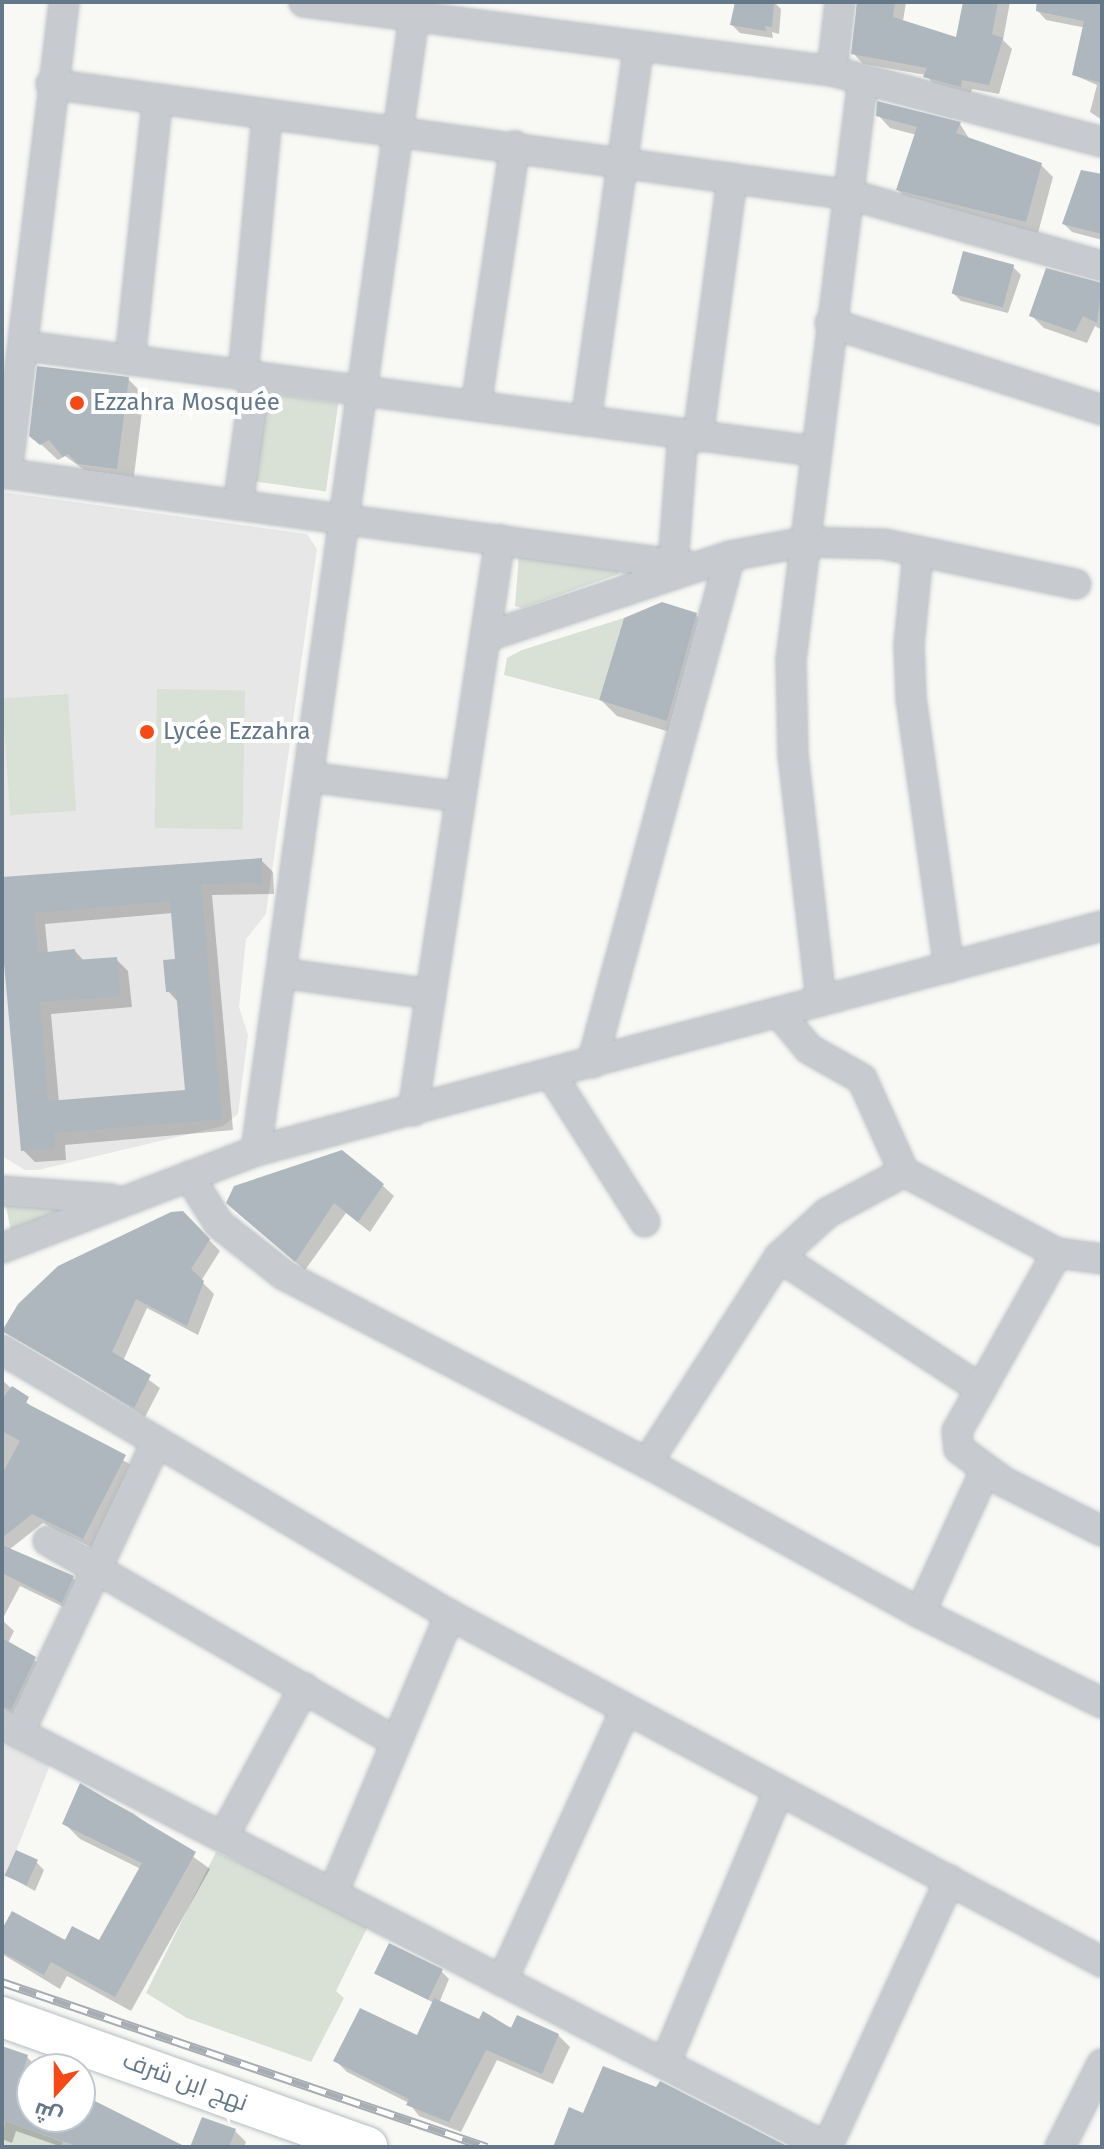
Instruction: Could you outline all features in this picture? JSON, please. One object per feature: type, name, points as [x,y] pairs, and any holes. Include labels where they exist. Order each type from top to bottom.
[{"type":"main road","name":"نهج ابن شرف","points":[[2,2017],[368,2147]]},
{"type":"street","points":[[64,2],[51,84],[26,346],[4,474],[684,566]]},
{"type":"street","points":[[304,2],[415,9],[639,46],[832,71],[1102,142]]},
{"type":"street","points":[[832,71],[840,2]]},
{"type":"street","points":[[256,1151],[401,130],[415,9]]},
{"type":"street","points":[[586,421],[639,46]]},
{"type":"street","points":[[821,1000],[790,711],[814,451],[830,323],[851,195],[863,79]]},
{"type":"street","points":[[51,84],[157,103],[401,130],[851,195],[1102,266]]},
{"type":"street","points":[[130,360],[157,103]]},
{"type":"street","points":[[238,505],[250,376],[267,115]]},
{"type":"street","points":[[476,406],[515,146]]},
{"type":"street","points":[[684,566],[690,435],[732,178]]},
{"type":"street","points":[[830,323],[1102,410]]},
{"type":"street","points":[[26,346],[814,451]]},
{"type":"street","points":[[413,1111],[500,540]]},
{"type":"street","points":[[485,637],[684,566],[805,542],[884,544],[1076,584]]},
{"type":"street","points":[[918,553],[909,645],[911,698],[949,967]]},
{"type":"street","points":[[592,1063],[730,556]]},
{"type":"street","points":[[309,777],[461,797]]},
{"type":"street","points":[[2,1248],[256,1151],[1102,926]]},
{"type":"street","points":[[281,973],[431,994]]},
{"type":"street","points":[[778,1012],[809,1049],[862,1079],[904,1172],[1057,1253],[1102,1259]]},
{"type":"street","points":[[551,1074],[645,1222]]},
{"type":"street","points":[[647,1463],[779,1257],[827,1213],[904,1172]]},
{"type":"street","points":[[189,1176],[219,1224],[284,1275],[647,1463],[920,1613],[1102,1703]]},
{"type":"street","points":[[2,1191],[121,1200]]},
{"type":"street","points":[[1057,1253],[955,1442],[986,1469],[1102,1531]]},
{"type":"street","points":[[779,1257],[981,1389]]},
{"type":"street","points":[[2,1350],[155,1445],[450,1615],[625,1711],[1102,1962]]},
{"type":"street","points":[[155,1445],[97,1569],[10,1728],[826,2147],[950,1880]]},
{"type":"street","points":[[920,1613],[986,1469]]},
{"type":"street","points":[[48,1541],[396,1742]]},
{"type":"street","points":[[333,1893],[450,1615]]},
{"type":"street","points":[[223,1837],[304,1688]]},
{"type":"street","points":[[502,1981],[625,1711]]},
{"type":"street","points":[[665,2064],[778,1792]]},
{"type":"street","points":[[1060,2147],[1102,2064]]},
{"type":"shaded area","points":[[265,393],[338,403],[326,491],[253,481]]},
{"type":"shaded area","name":"Lycée Ezzahra","points":[[2,492],[307,534],[317,549],[266,914],[246,939],[239,1007],[248,1035],[238,1114],[223,1126],[38,1170],[25,1170],[2,1156]]},
{"type":"shaded area","points":[[519,555],[619,568],[619,574],[522,608],[515,606]]},
{"type":"shaded area","points":[[624,618],[599,700],[504,675],[507,658],[522,650]]},
{"type":"shaded area","points":[[157,689],[245,691],[243,830],[155,828]]},
{"type":"shaded area","points":[[68,694],[76,811],[10,815],[2,699]]},
{"type":"shaded area","points":[[6,1206],[66,1207],[66,1212],[11,1232]]},
{"type":"shaded area","points":[[2,1740],[50,1765],[2,1887]]},
{"type":"shaded area","points":[[216,1852],[370,1922],[336,1991],[344,1998],[311,2062],[187,2018],[146,1993]]},
{"type":"shaded area","points":[[5,2121],[16,2125],[16,2133],[38,2133],[63,2142],[61,2147],[2,2147]]},
{"type":"building","points":[[735,2],[774,2],[772,27],[765,26],[766,31],[730,25]]},
{"type":"building","points":[[857,2],[895,2],[893,17],[956,37],[963,2],[998,2],[992,34],[1003,38],[989,85],[962,80],[961,87],[923,77],[927,68],[851,54]]},
{"type":"building","points":[[1037,2],[1102,2],[1102,83],[1072,75],[1084,21],[1036,11]]},
{"type":"building","points":[[877,101],[961,122],[956,133],[1042,163],[1026,222],[896,190],[917,127],[876,116]]},
{"type":"building","points":[[1081,170],[1102,174],[1102,234],[1062,224]]},
{"type":"building","points":[[963,251],[1014,265],[1003,307],[952,294]]},
{"type":"building","points":[[1046,268],[1102,283],[1097,323],[1083,316],[1075,332],[1029,316]]},
{"type":"building","name":"Ezzahra Mosquée","points":[[37,366],[129,377],[117,469],[78,464],[68,454],[63,457],[49,440],[40,445],[29,436]]},
{"type":"building","points":[[662,602],[697,613],[667,721],[599,700],[624,618]]},
{"type":"building","points":[[262,858],[262,883],[201,884],[222,1119],[54,1133],[55,1148],[21,1151],[2,941],[2,877]],"holes":[[[170,901],[175,959],[163,960],[166,992],[176,991],[185,1090],[48,1101],[40,1002],[121,996],[117,957],[76,960],[75,949],[38,953],[34,913]]]},
{"type":"building","points":[[342,1150],[384,1184],[358,1222],[334,1203],[295,1262],[226,1203],[234,1186]]},
{"type":"building","points":[[183,1211],[210,1239],[191,1269],[204,1281],[187,1326],[136,1299],[112,1352],[151,1375],[134,1408],[2,1331],[18,1304],[58,1266],[171,1212]]},
{"type":"building","points":[[12,1386],[29,1397],[26,1403],[126,1455],[83,1539],[32,1514],[2,1538],[2,1474],[20,1441],[2,1431],[2,1399]]},
{"type":"building","points":[[2,1545],[74,1576],[62,1603],[2,1573]]},
{"type":"building","points":[[2,1638],[36,1657],[11,1710],[2,1707]]},
{"type":"building","points":[[80,1783],[196,1852],[115,1997],[51,1962],[44,1975],[2,1952],[2,1929],[12,1911],[65,1940],[72,1926],[99,1940],[142,1863],[62,1824]]},
{"type":"building","points":[[16,1850],[38,1860],[27,1885],[5,1876]]},
{"type":"building","points":[[389,1943],[443,1969],[428,2000],[374,1974]]},
{"type":"building","points":[[434,1998],[479,2019],[483,2011],[511,2028],[517,2015],[559,2034],[542,2074],[486,2050],[449,2122],[406,2105],[409,2099],[333,2061],[360,2008],[417,2035]]},
{"type":"building","points":[[2,2046],[22,2053],[16,2053],[16,2125],[2,2120]]},
{"type":"building","points":[[603,2066],[656,2087],[660,2081],[789,2147],[553,2147],[569,2107],[583,2113]]},
{"type":"building","points":[[96,2102],[186,2147],[79,2147],[39,2133],[96,2133]]},
{"type":"building","points":[[202,2117],[236,2129],[229,2147],[190,2147]]},
{"type":"railway","points":[[2,1982],[487,2147]]},
{"type":"place","name":"Ezzahra Mosquée","points":[[77,403]]},
{"type":"place","name":"Lycée Ezzahra","points":[[147,732]]}]
